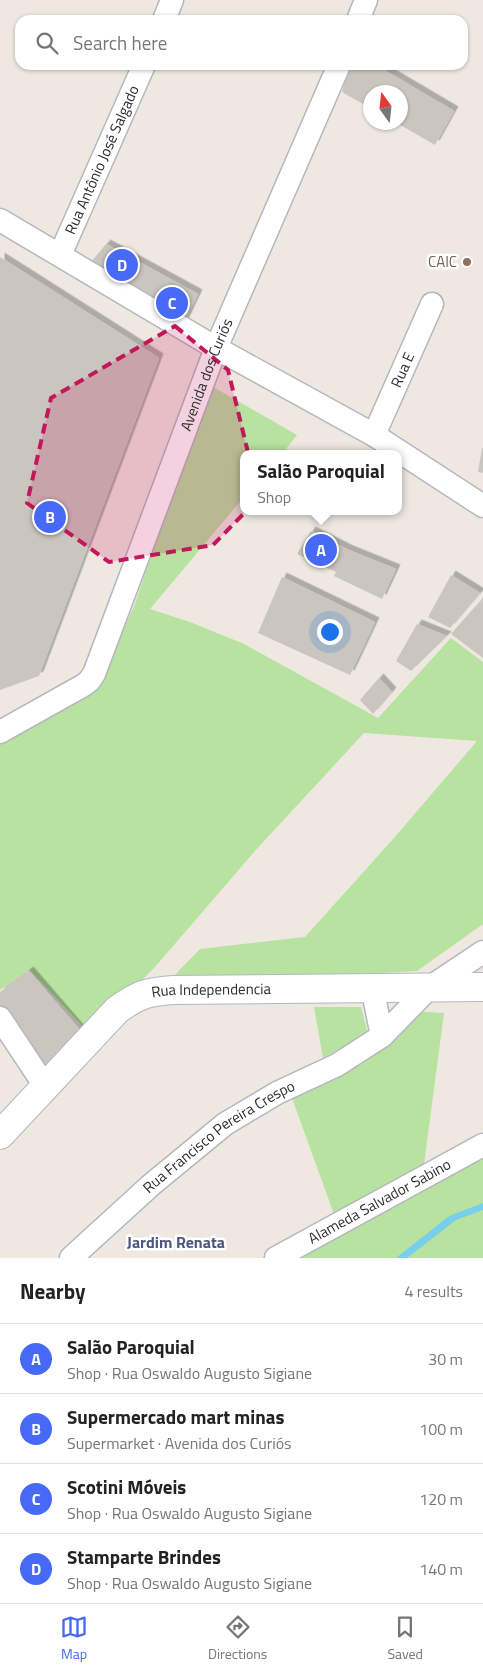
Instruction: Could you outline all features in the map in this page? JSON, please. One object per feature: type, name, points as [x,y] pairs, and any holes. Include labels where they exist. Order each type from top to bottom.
[{"type":"street","points":[[166,15],[172,0]]},
{"type":"street","points":[[360,15],[366,0]]},
{"type":"street","name":"Rua Antônio José Salgado","points":[[60,255],[142,70]]},
{"type":"street","name":"Avenida dos Curiós","points":[[0,732],[84,685],[90,681],[94,674],[216,348],[337,70]]},
{"type":"street","points":[[0,220],[216,348],[374,435],[397,450]]},
{"type":"street","name":"Rua E","points":[[374,435],[432,304]]},
{"type":"street","points":[[402,453],[483,506]]},
{"type":"street","name":"Rua Francisco Pereira Crespo","points":[[70,1258],[151,1185],[225,1124],[277,1093],[337,1064],[382,1036],[429,988],[483,952]]},
{"type":"street","points":[[372,987],[382,1036]]},
{"type":"street","name":"Rua Independencia","points":[[0,1135],[117,1010],[134,998],[152,992],[173,990],[483,987]]},
{"type":"street","points":[[0,1018],[45,1086]]},
{"type":"street","name":"Alameda Salvador Sabino","points":[[276,1258],[483,1145]]},
{"type":"highlighted area","points":[[175,326],[228,370],[259,498],[213,545],[109,562],[27,503],[51,398]]},
{"type":"green space","points":[[208,384],[297,435],[285,450],[240,450],[240,502],[150,609],[190,622],[244,644],[378,718],[451,638],[483,662],[483,924],[417,971],[165,985],[200,949],[305,937],[394,838],[477,741],[364,733],[254,852],[155,967],[89,1033],[29,969],[0,990],[0,737],[99,683],[135,604]]},
{"type":"green space","points":[[314,1007],[361,1007],[368,1034],[323,1058]]},
{"type":"green space","points":[[413,1011],[444,1013],[423,1172],[335,1217],[292,1098]]},
{"type":"green space","points":[[483,1156],[483,1258],[300,1258],[432,1182]]},
{"type":"water","points":[[483,1203],[483,1210],[456,1220],[407,1258],[396,1258],[449,1216]]},
{"type":"building","points":[[349,70],[384,70],[454,111],[435,145],[408,129],[408,85],[363,85],[363,104],[342,92]]},
{"type":"building","points":[[106,244],[198,294],[184,323],[88,266]]},
{"type":"building","points":[[0,257],[159,358],[39,676],[0,690]]},
{"type":"building","points":[[483,448],[483,473],[478,472]]},
{"type":"building","points":[[311,531],[349,550],[396,569],[382,599],[334,576],[336,572],[297,554]]},
{"type":"building","points":[[451,575],[480,593],[450,628],[428,617]]},
{"type":"building","points":[[282,577],[375,622],[350,675],[258,633]]},
{"type":"building","points":[[483,598],[483,658],[451,634]]},
{"type":"building","points":[[417,624],[447,636],[411,671],[396,661]]},
{"type":"building","points":[[379,678],[392,692],[373,714],[360,700]]},
{"type":"building","points":[[29,971],[86,1037],[47,1075],[0,1012],[0,992]]},
{"type":"place","name":"CAIC","points":[[467,262]]},
{"type":"place","name":"Stamparte Brindes","points":[[122,265]]},
{"type":"place","name":"Scotini Móveis","points":[[172,303]]},
{"type":"place","name":"Supermercado mart minas","points":[[50,517]]},
{"type":"place","name":"Salão Paroquial","points":[[321,550]]},
{"type":"district","name":"Jardim Renata","points":[[176,1242]]}]
